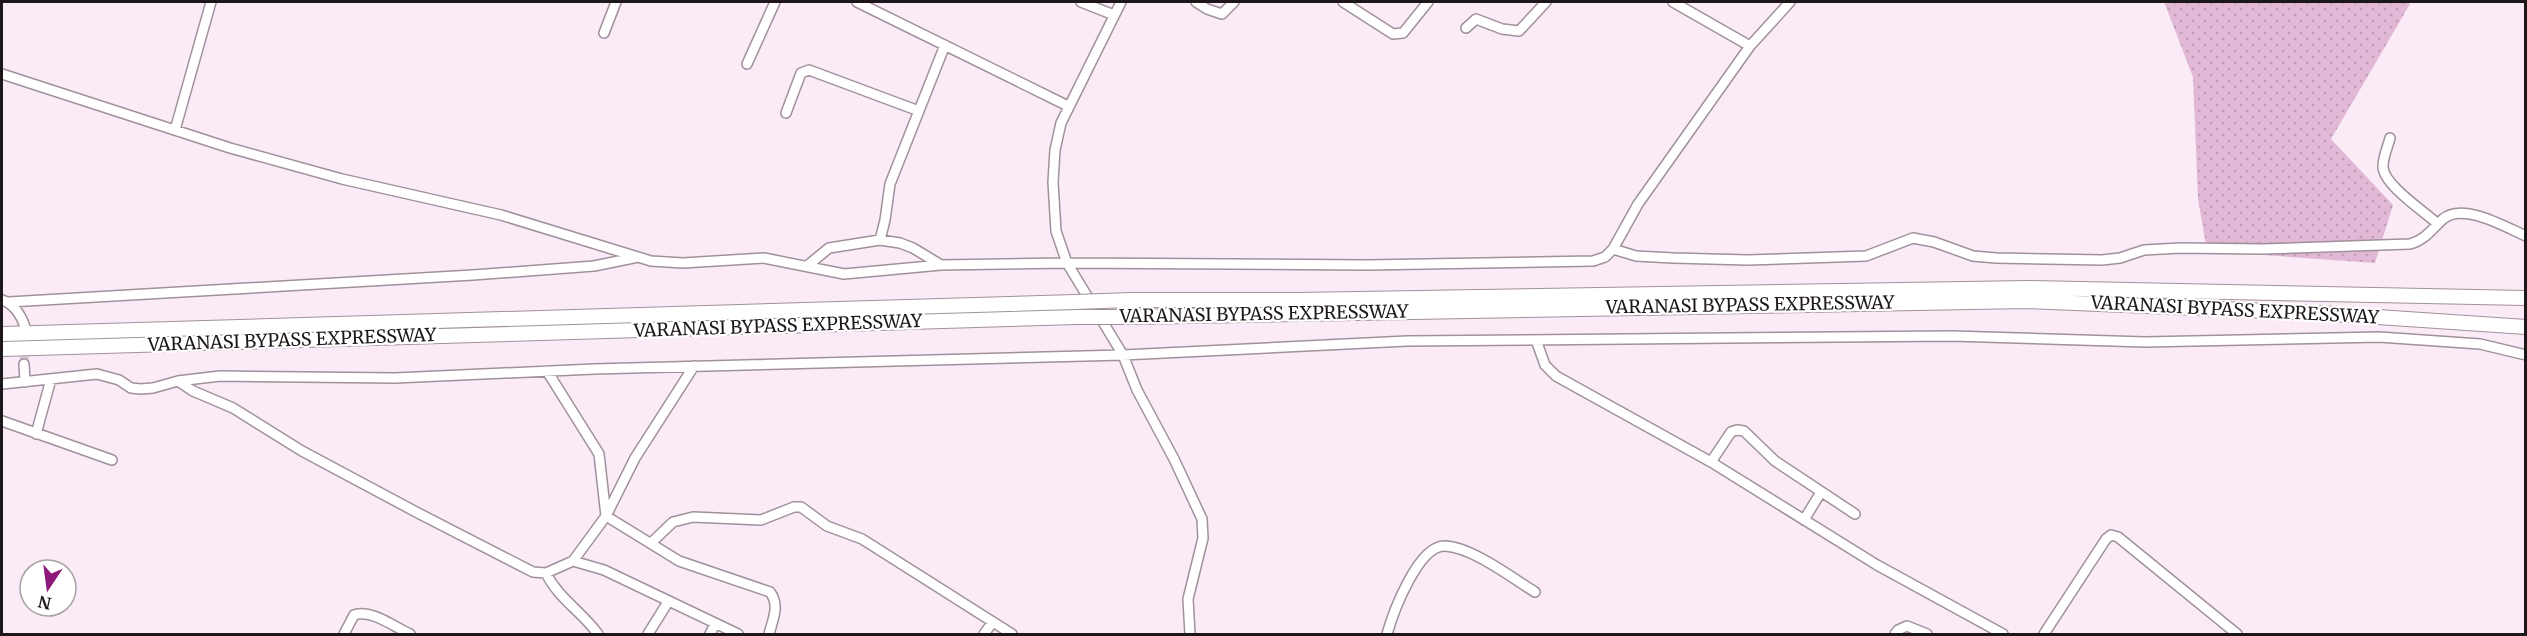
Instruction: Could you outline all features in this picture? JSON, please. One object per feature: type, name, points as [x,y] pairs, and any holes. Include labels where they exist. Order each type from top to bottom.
[{"type":"highway","name":"VARANASI BYPASS EXPRESSWAY","points":[[2,334],[1130,300],[1296,300],[2027,288],[2526,298]]},
{"type":"highway","name":"VARANASI BYPASS EXPRESSWAY","points":[[2,349],[1077,316],[1132,317],[2027,301],[2318,313],[2526,327]]},
{"type":"highway","points":[[201,328],[202,343]]},
{"type":"street","points":[[175,130],[211,2]]},
{"type":"street","points":[[604,33],[616,2]]},
{"type":"street","points":[[747,63],[775,2]]},
{"type":"street","points":[[857,2],[1068,106]]},
{"type":"street","points":[[1081,2],[1114,15]]},
{"type":"street","points":[[1120,2],[1061,123],[1055,150],[1053,182],[1056,231],[1067,263],[1123,355],[1137,390],[1174,459],[1202,519],[1203,538],[1188,599],[1191,634]]},
{"type":"street","points":[[1196,2],[1222,14],[1234,2]]},
{"type":"street","points":[[1343,2],[1393,34],[1399,35],[1428,2]]},
{"type":"street","points":[[1466,28],[1476,19],[1502,29],[1519,31],[1546,2]]},
{"type":"street","points":[[1673,2],[1750,46]]},
{"type":"street","points":[[2,74],[230,148],[342,179],[501,215],[651,261],[683,263],[764,258],[844,273],[941,265],[1067,263],[1367,265],[1593,261],[1605,257],[1613,249],[1638,204],[1750,46],[1790,2]]},
{"type":"street","points":[[880,240],[890,184],[945,45]]},
{"type":"street","points":[[786,113],[801,73],[809,70],[919,111]]},
{"type":"street","points":[[2390,138],[2383,166],[2384,172],[2397,190],[2438,224]]},
{"type":"street","points":[[1613,249],[1636,256],[1674,258],[1748,260],[1866,256],[1913,238],[1934,242],[1973,256],[2102,260],[2120,258],[2144,250],[2180,248],[2240,250],[2410,244],[2428,235],[2446,217],[2463,213],[2474,215],[2526,236]]},
{"type":"street","points":[[807,266],[829,248],[880,240],[913,248],[941,265]]},
{"type":"street","points":[[5,301],[484,274],[594,266],[639,257]]},
{"type":"street","points":[[5,301],[21,316],[25,327]]},
{"type":"street","points":[[2,384],[97,374],[118,380],[131,388],[141,389],[178,381],[220,376],[395,378],[694,366],[1123,355],[1407,341],[1952,336],[2145,342],[2379,337],[2480,344],[2525,355]]},
{"type":"street","points":[[1536,340],[1545,365],[1556,376],[1711,462],[1877,565],[2003,634]]},
{"type":"street","points":[[24,364],[25,382]]},
{"type":"street","points":[[178,381],[212,400],[233,408],[302,451],[418,513],[533,572],[546,573],[573,561],[606,516],[635,458],[694,366]]},
{"type":"street","points":[[547,371],[599,454],[606,516]]},
{"type":"street","points":[[36,434],[51,379]]},
{"type":"street","points":[[2,421],[112,460]]},
{"type":"street","points":[[1711,462],[1731,432],[1744,431],[1775,461],[1855,514]]},
{"type":"street","points":[[1804,520],[1821,492]]},
{"type":"street","points":[[651,543],[673,522],[693,517],[761,520],[794,507],[801,507],[827,526],[862,539],[1012,634]]},
{"type":"street","points":[[606,516],[679,561],[770,592],[775,599],[776,610],[769,634]]},
{"type":"street","points":[[2044,634],[2106,539],[2111,535],[2118,537],[2237,634]]},
{"type":"street","points":[[1388,634],[1393,615],[1419,563],[1433,549],[1444,546],[1466,551],[1535,592]]},
{"type":"street","points":[[573,561],[604,570],[738,634]]},
{"type":"street","points":[[546,573],[563,599],[588,621],[598,634]]},
{"type":"street","points":[[648,634],[668,602]]},
{"type":"street","points":[[344,634],[354,615],[361,613],[410,634]]},
{"type":"street","points":[[984,634],[992,623]]},
{"type":"street","points":[[710,634],[715,624]]},
{"type":"street","points":[[1895,634],[1907,626],[1927,634]]},
{"type":"shaded area","points":[[2164,2],[2407,2],[2410,4],[2331,139],[2393,205],[2375,263],[2207,251],[2198,199],[2193,77]]},
{"type":"tunnel","points":[[24,364],[25,328]]}]
